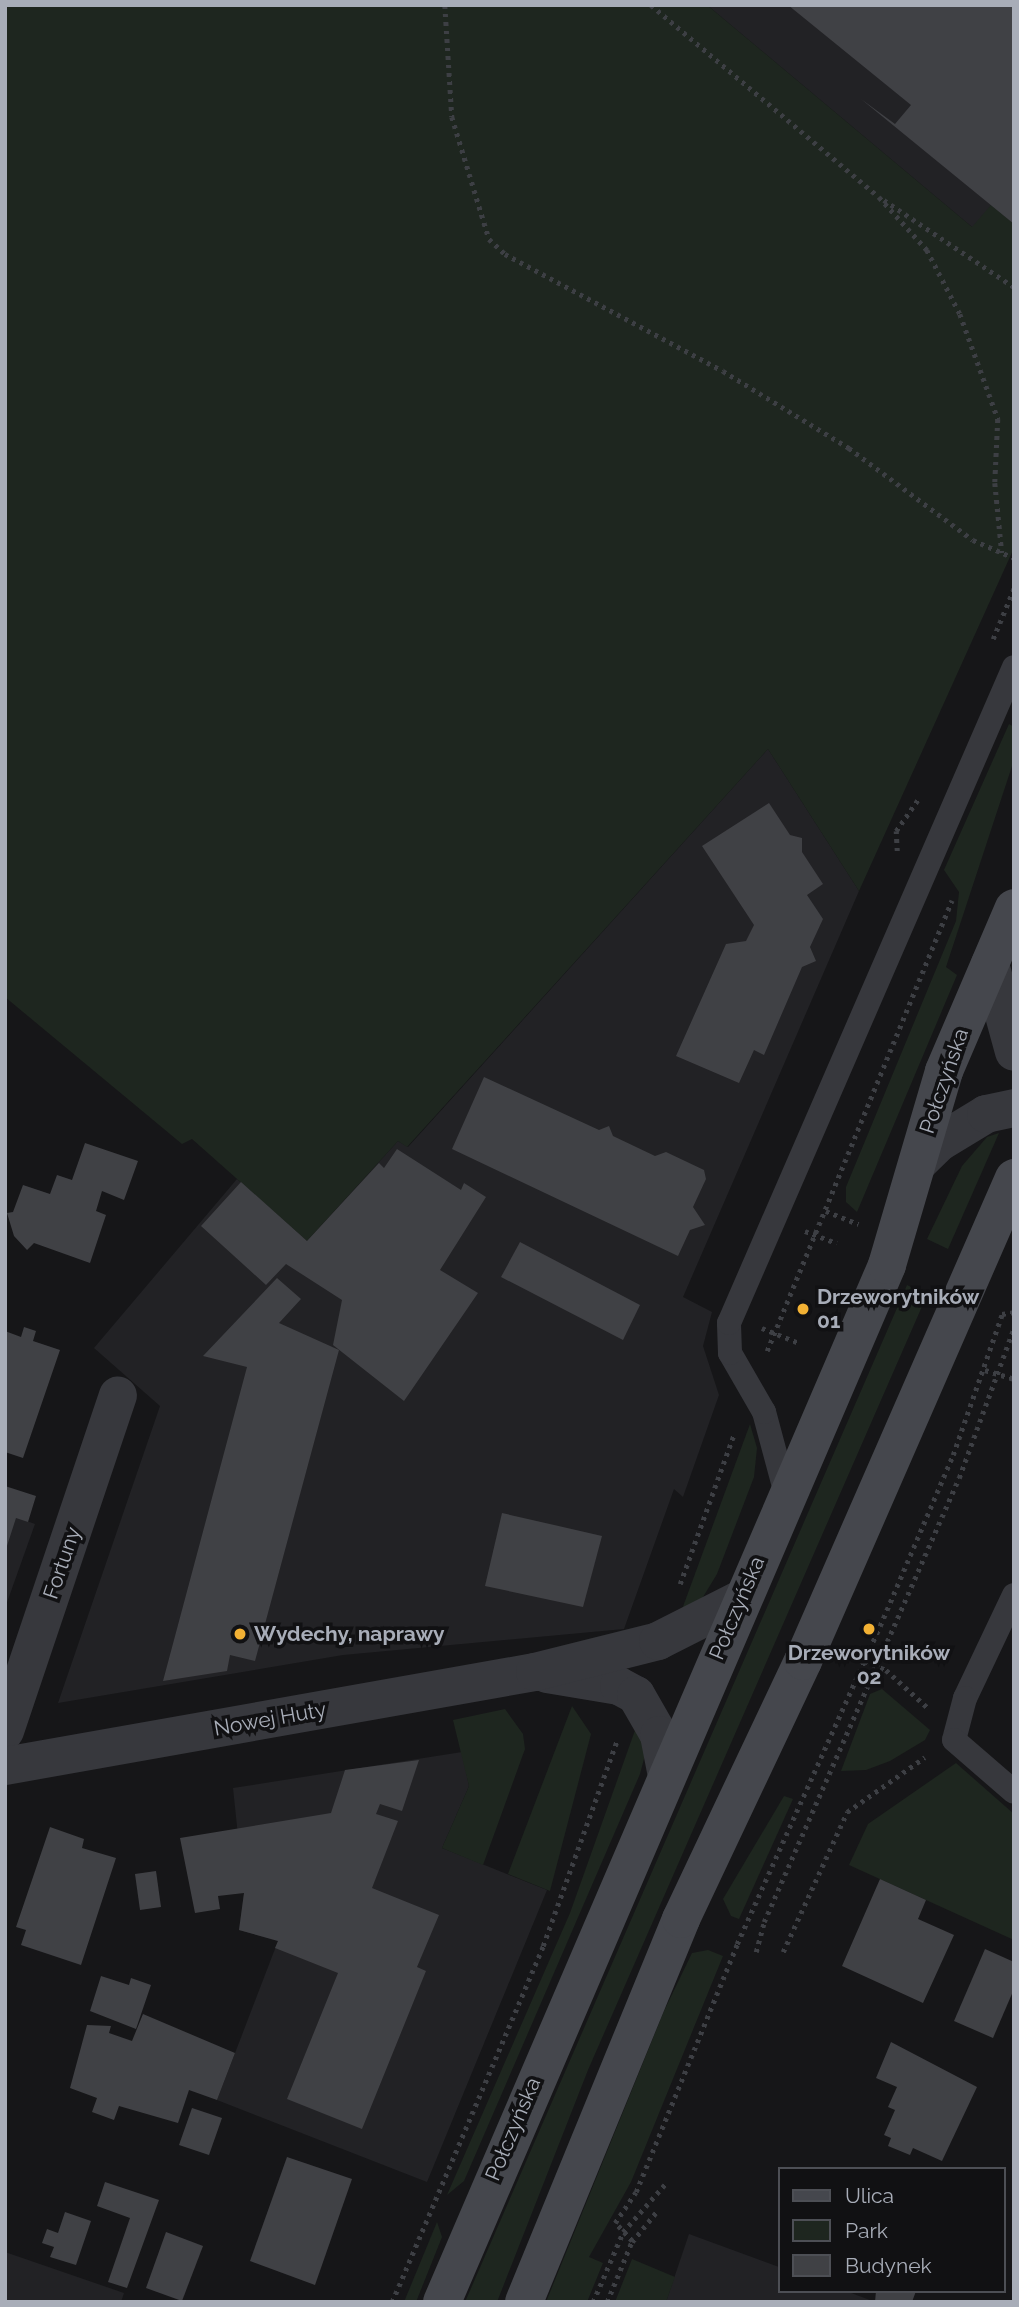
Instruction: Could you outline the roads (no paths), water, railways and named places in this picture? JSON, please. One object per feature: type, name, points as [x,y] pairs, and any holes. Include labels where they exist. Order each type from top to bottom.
[{"type":"main road","name":"Połczyńska","points":[[442,2302],[666,1771],[887,1265],[944,1071],[1014,908]]},
{"type":"main road","points":[[524,2302],[676,1932],[808,1651],[1005,1212],[1014,1178]]},
{"type":"street","points":[[990,964],[1014,1052]]},
{"type":"street","points":[[918,1163],[940,1142],[986,1114],[1014,1108]]},
{"type":"street","name":"Fortuny","points":[[5,1731],[118,1395]]},
{"type":"street","name":"Nowej Huty","points":[[5,1766],[535,1672],[658,1640],[741,1599]]},
{"type":"street","name":"Nowej Huty","points":[[535,1672],[619,1686],[636,1695],[659,1735],[666,1771]]},
{"type":"lane","points":[[786,1494],[764,1412],[730,1353],[729,1323],[1014,667]]},
{"type":"lane","points":[[1014,1595],[965,1698],[954,1740],[1014,1792]]},
{"type":"place","name":"Drzeworytników 01","points":[[803,1309]]},
{"type":"place","name":"Drzeworytników 02","points":[[869,1629]]},
{"type":"place","name":"Wydechy, naprawy","points":[[240,1634]]}]
